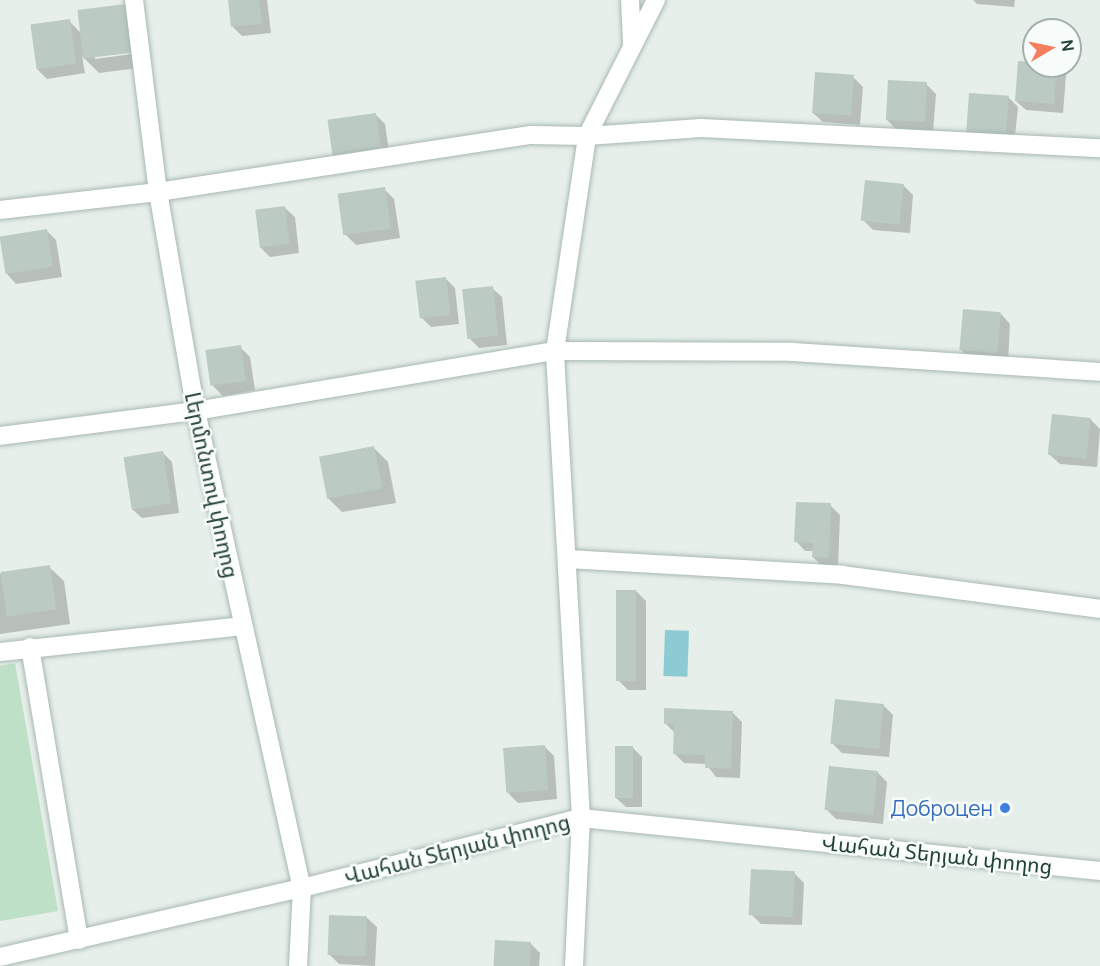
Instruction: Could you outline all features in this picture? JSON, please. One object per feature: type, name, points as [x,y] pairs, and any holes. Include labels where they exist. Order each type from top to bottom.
[{"type":"street","name":"Լերմոնտով փողոց","points":[[134,0],[158,192],[196,411],[242,626],[272,741],[302,888],[298,966]]},
{"type":"street","points":[[630,0],[632,46]]},
{"type":"street","points":[[574,966],[580,818],[568,559],[555,351],[587,136],[656,0]]},
{"type":"street","points":[[0,210],[158,192],[531,135],[587,136],[701,128],[1100,148]]},
{"type":"street","points":[[0,436],[196,411],[555,351],[793,352],[1100,372]]},
{"type":"street","points":[[568,559],[843,575],[1100,609]]},
{"type":"street","points":[[0,652],[242,626]]},
{"type":"street","points":[[30,647],[79,940]]},
{"type":"street","name":"Վահան Տերյան փողոց","points":[[0,957],[302,888],[580,818],[1100,871]]},
{"type":"green space","points":[[15,663],[58,911],[0,921],[0,666]]},
{"type":"water","points":[[665,630],[689,631],[687,677],[663,676]]},
{"type":"building","points":[[228,0],[259,0],[262,24],[231,27]]},
{"type":"building","points":[[126,4],[132,53],[83,59],[77,10]]},
{"type":"building","points":[[70,19],[76,64],[37,69],[30,25]]},
{"type":"building","points":[[1018,61],[1022,61],[1022,78],[1056,78],[1054,104],[1015,101]]},
{"type":"building","points":[[815,72],[854,75],[851,116],[812,113]]},
{"type":"building","points":[[888,80],[927,82],[925,122],[886,120]]},
{"type":"building","points":[[969,93],[1009,96],[1006,136],[966,133]]},
{"type":"building","points":[[376,113],[381,150],[333,156],[327,120]]},
{"type":"building","points":[[865,180],[904,184],[900,225],[861,221]]},
{"type":"building","points":[[385,187],[391,229],[343,235],[337,194]]},
{"type":"building","points":[[285,206],[290,244],[260,247],[255,210]]},
{"type":"building","points":[[47,229],[53,267],[6,274],[0,236]]},
{"type":"building","points":[[446,277],[451,315],[420,318],[415,281]]},
{"type":"building","points":[[493,286],[498,336],[467,339],[462,289]]},
{"type":"building","points":[[963,309],[1001,312],[997,353],[959,350]]},
{"type":"building","points":[[241,345],[246,381],[210,386],[205,350]]},
{"type":"building","points":[[1052,414],[1091,418],[1087,459],[1048,455]]},
{"type":"building","points":[[374,446],[382,488],[327,499],[319,457]]},
{"type":"building","points":[[163,451],[171,503],[132,510],[123,457]]},
{"type":"building","points":[[796,502],[831,503],[829,558],[812,557],[813,543],[794,542]]},
{"type":"building","points":[[50,565],[56,610],[7,617],[0,572]]},
{"type":"building","points":[[616,590],[636,590],[636,681],[616,681]]},
{"type":"building","points":[[835,699],[884,704],[879,749],[830,744]]},
{"type":"building","points":[[664,708],[733,711],[731,769],[705,768],[705,755],[673,754],[674,724],[664,724]]},
{"type":"building","points":[[545,745],[548,790],[506,793],[503,748]]},
{"type":"building","points":[[615,746],[633,746],[633,798],[615,798]]},
{"type":"building","points":[[829,766],[878,771],[873,815],[824,810]]},
{"type":"building","points":[[751,869],[795,871],[793,917],[749,915]]},
{"type":"building","points":[[329,915],[367,916],[366,956],[328,955]]},
{"type":"building","points":[[495,940],[531,942],[530,966],[494,966]]},
{"type":"place","name":"Доброцен","points":[[1005,808]]}]
